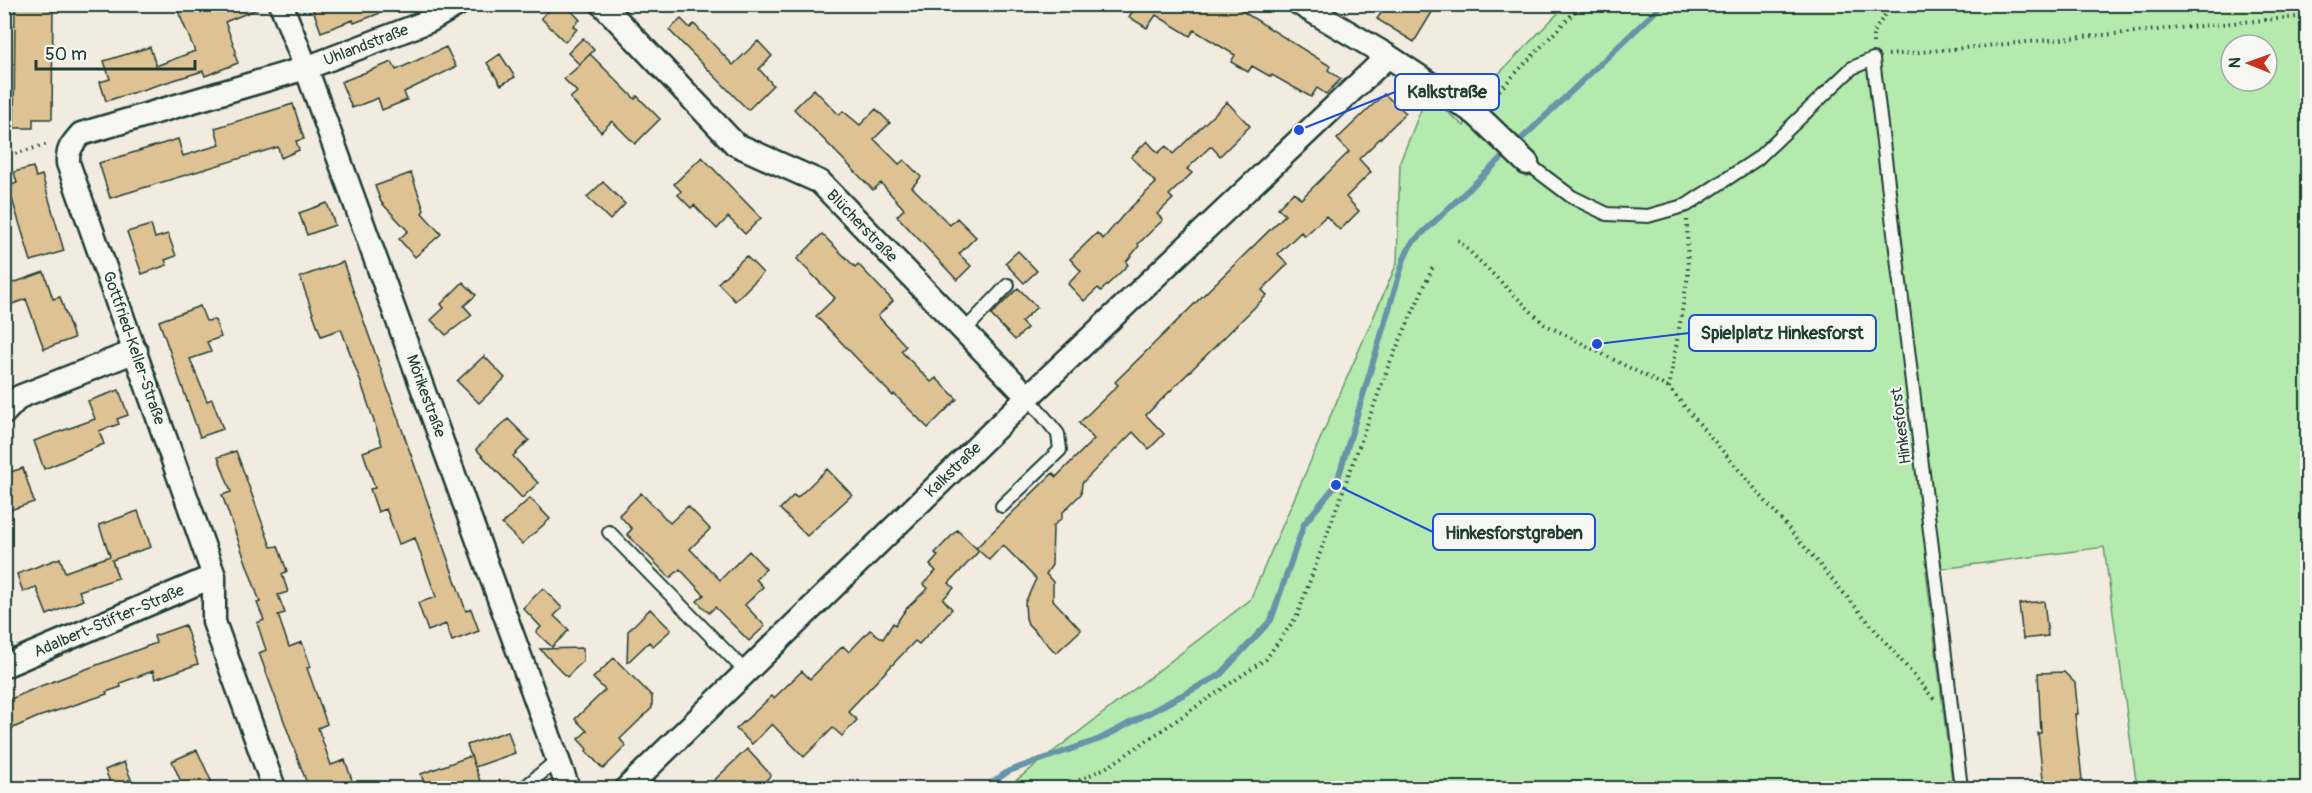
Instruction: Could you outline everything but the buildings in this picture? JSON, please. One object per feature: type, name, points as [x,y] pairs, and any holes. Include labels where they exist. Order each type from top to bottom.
[{"type":"street","name":"Mörikestraße","points":[[281,4],[568,789]]},
{"type":"street","name":"Uhlandstraße","points":[[306,68],[429,21],[458,4]]},
{"type":"street","name":"Blücherstraße","points":[[602,4],[735,144],[820,182],[1028,397]]},
{"type":"street","points":[[1300,4],[1388,56],[1476,114],[1527,163]]},
{"type":"street","name":"Kalkstraße","points":[[627,789],[1028,397],[1388,56]]},
{"type":"street","points":[[70,148],[81,134],[306,68]]},
{"type":"street","name":"Gottfried-Keller-Straße","points":[[70,148],[68,163],[214,576],[214,622],[273,788]]},
{"type":"street","points":[[4,413],[19,397],[136,351]]},
{"type":"street","name":"Adalbert-Stifter-Straße","points":[[4,666],[214,576]]},
{"type":"lane","points":[[1527,163],[1572,196],[1607,214],[1648,216],[1688,205],[1757,159],[1852,68],[1873,59]]},
{"type":"lane","name":"Hinkesforst","points":[[1873,59],[1961,789]]},
{"type":"lane","points":[[964,331],[1008,285]]},
{"type":"lane","points":[[1002,506],[1060,450],[1058,434],[1028,397]]},
{"type":"lane","points":[[609,532],[746,672]]},
{"type":"lane","points":[[524,789],[558,759]]},
{"type":"path","points":[[1476,114],[1582,4]]},
{"type":"path","points":[[1892,4],[1873,33],[1873,59],[1895,53],[2307,16]]},
{"type":"path","points":[[4,157],[49,143],[70,148]]},
{"type":"path","points":[[1669,388],[1688,275],[1688,205]]},
{"type":"path","points":[[1458,240],[1544,324],[1669,388],[1954,722]]},
{"type":"path","points":[[1063,789],[1074,786],[1111,765],[1266,659],[1297,616],[1388,367],[1433,267]]},
{"type":"green space","points":[[1566,5],[2307,5],[2307,788],[2137,788],[2104,547],[1926,571],[1953,788],[1006,788],[1250,600],[1397,263],[1400,162],[1427,95],[1464,126],[1476,97]]},
{"type":"waterway","points":[[1515,145],[1663,4]]},
{"type":"waterway","points":[[984,788],[1009,771],[1100,739],[1220,675],[1271,620],[1304,524],[1336,485],[1404,259],[1411,244],[1508,152]]},
{"type":"place","name":"Kalkstraße","points":[[1299,130]]},
{"type":"place","name":"Spielplatz Hinkesforst","points":[[1597,344]]},
{"type":"place","name":"Hinkesforstgraben","points":[[1336,485]]}]
